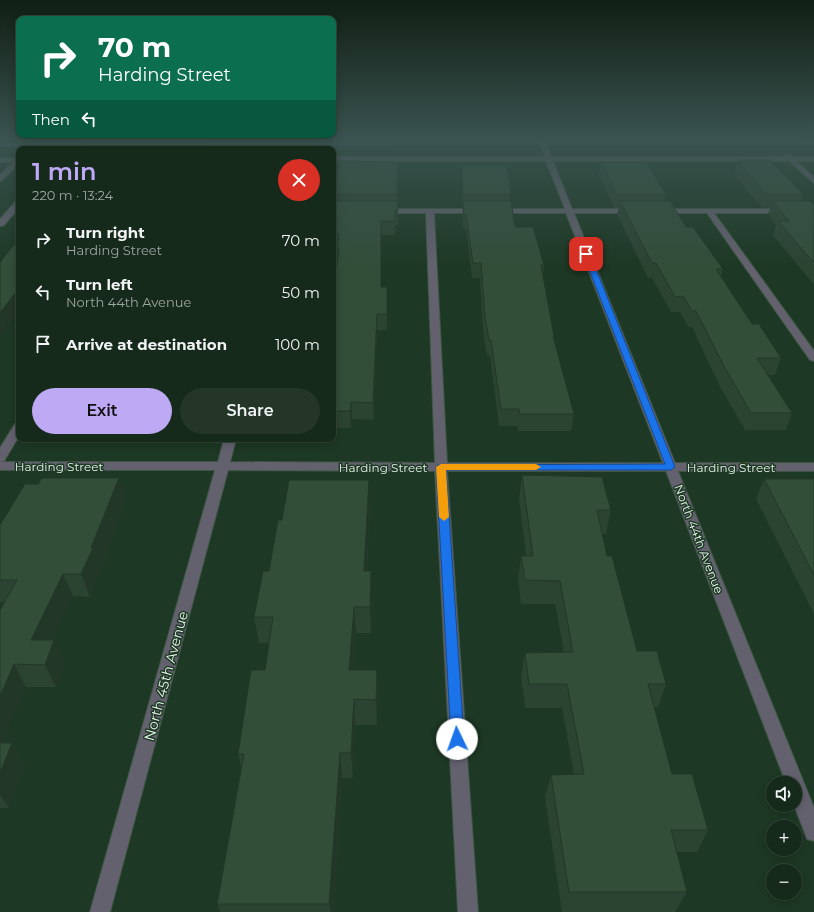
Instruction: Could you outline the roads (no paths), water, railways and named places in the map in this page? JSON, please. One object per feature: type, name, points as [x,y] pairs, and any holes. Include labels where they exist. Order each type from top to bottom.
[{"type":"street","name":"North 44th Avenue","points":[[558,182],[792,776]]},
{"type":"street","points":[[370,211],[639,211]]},
{"type":"street","points":[[430,211],[441,467],[468,912]]},
{"type":"street","points":[[655,211],[814,211]]},
{"type":"street","points":[[709,211],[814,358]]},
{"type":"street","points":[[0,224],[15,212]]},
{"type":"street","points":[[0,458],[16,431]]},
{"type":"street","name":"North 45th Avenue","points":[[100,912],[229,442]]},
{"type":"street","name":"Harding Street","points":[[0,466],[814,467]]},
{"type":"street","name":"North 44th Avenue","points":[[802,801],[814,832]]}]
